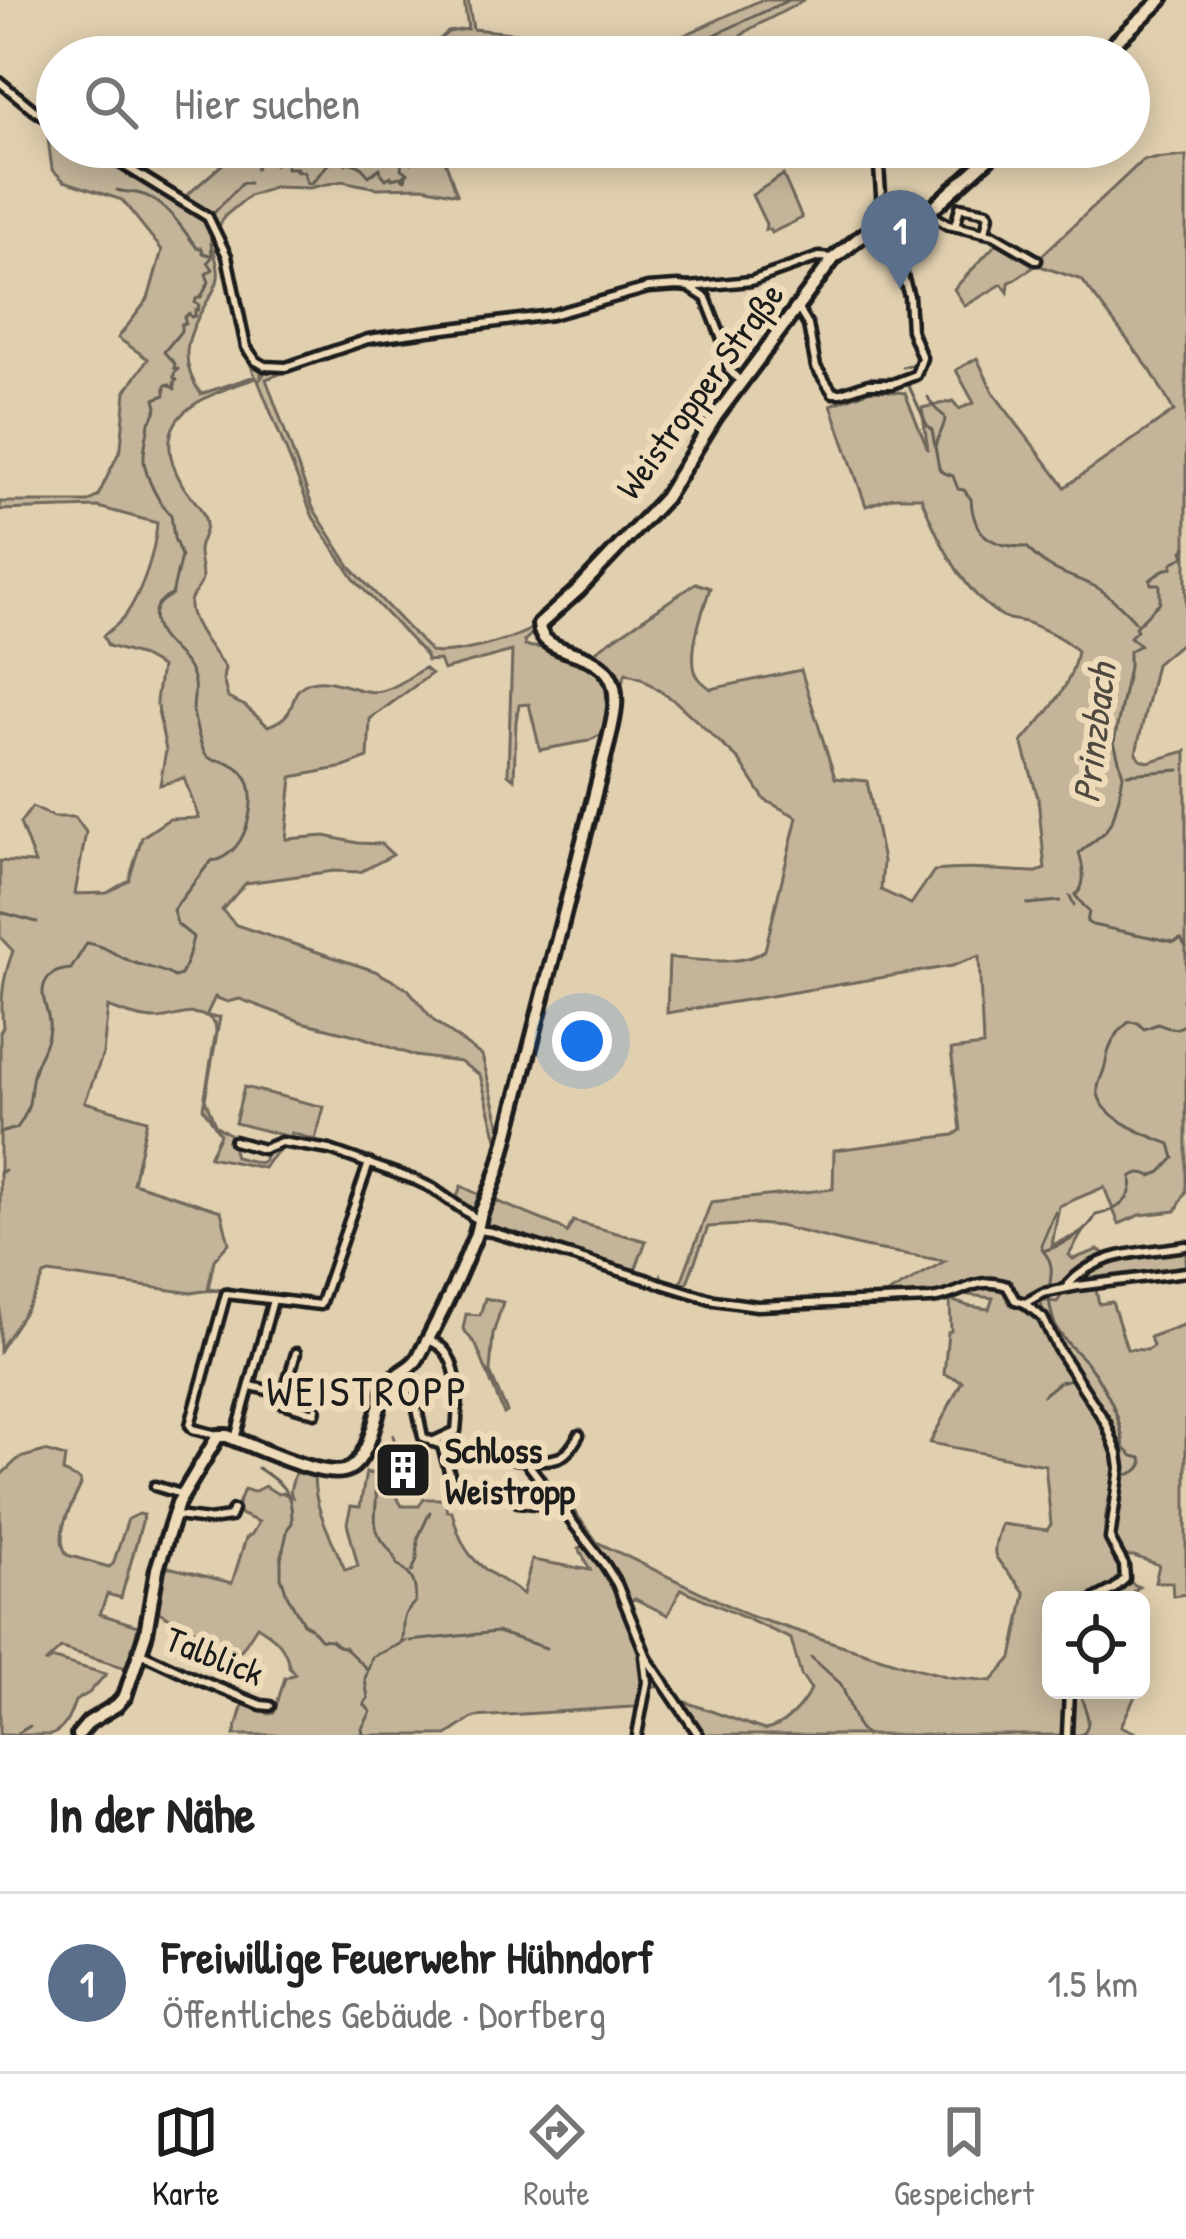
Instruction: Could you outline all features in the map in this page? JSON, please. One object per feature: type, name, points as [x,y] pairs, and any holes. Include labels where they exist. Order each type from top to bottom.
[{"type":"street","points":[[1122,36],[1161,0]]},
{"type":"street","points":[[0,82],[36,111]]},
{"type":"street","points":[[128,168],[208,217],[227,256],[246,347],[265,366],[286,367],[368,338],[544,316],[648,288],[751,281],[819,257],[834,258]]},
{"type":"street","points":[[797,307],[808,325],[812,357],[830,391],[838,394],[873,383],[892,385],[916,375],[922,358],[911,330],[907,285],[887,233],[879,168]]},
{"type":"street","name":"Weistropper Straße","points":[[478,1225],[496,1176],[615,703],[606,671],[586,656],[546,643],[539,625],[584,585],[665,498],[705,433],[834,258],[863,235],[902,229],[976,168]]},
{"type":"street","points":[[956,226],[958,208],[975,209],[988,213],[985,232]]},
{"type":"street","points":[[926,212],[956,226],[985,232],[1036,260]]},
{"type":"street","points":[[689,287],[709,302],[730,370],[742,382]]},
{"type":"street","points":[[234,1142],[263,1149],[281,1142],[300,1143],[369,1163],[431,1188],[492,1232],[714,1300],[765,1306],[930,1299],[955,1294],[981,1281],[1002,1283],[1016,1300],[1040,1314],[1098,1407],[1118,1454],[1110,1539],[1124,1565],[1125,1579],[1110,1591]]},
{"type":"street","points":[[369,1163],[320,1305],[226,1294],[190,1424],[193,1429],[236,1439],[298,1463],[330,1471],[350,1469],[376,1426],[386,1387],[408,1376],[432,1338],[478,1225]]},
{"type":"street","points":[[1067,1288],[1081,1271],[1115,1256],[1186,1246]]},
{"type":"street","points":[[1025,1303],[1067,1288],[1186,1272]]},
{"type":"street","points":[[1040,1314],[1041,1294]]},
{"type":"street","points":[[236,1439],[274,1300]]},
{"type":"street","points":[[432,1338],[444,1349],[455,1375],[457,1425],[454,1434],[432,1442]]},
{"type":"street","points":[[296,1353],[282,1403],[315,1413],[316,1409]]},
{"type":"street","points":[[408,1376],[423,1435],[442,1446],[525,1460],[563,1456],[579,1436]]},
{"type":"street","points":[[251,1386],[284,1394]]},
{"type":"street","points":[[78,1735],[125,1696],[181,1495],[218,1436]]},
{"type":"street","points":[[442,1446],[452,1482]]},
{"type":"street","points":[[525,1460],[605,1565],[643,1650],[699,1735]]},
{"type":"street","points":[[154,1486],[181,1495]]},
{"type":"street","points":[[518,1502],[561,1508]]},
{"type":"street","points":[[174,1516],[209,1520],[230,1517],[233,1510]]},
{"type":"street","points":[[637,1735],[647,1682],[643,1650]]},
{"type":"street","name":"Talblick","points":[[140,1653],[270,1706]]},
{"type":"street","points":[[1067,1735],[1069,1699]]},
{"type":"shaded area","points":[[464,0],[468,0],[473,29],[544,36],[443,36],[468,29]]},
{"type":"shaded area","points":[[761,0],[805,0],[741,36],[683,36]]},
{"type":"shaded area","points":[[0,84],[36,112],[36,117],[23,107]]},
{"type":"shaded area","points":[[1186,156],[1186,639],[1156,664],[1136,753],[1148,762],[1186,751],[1186,1191],[1176,1211],[1140,1215],[1119,1224],[1104,1187],[1059,1206],[1052,1245],[1082,1233],[1069,1255],[1073,1259],[1098,1250],[1113,1258],[1186,1249],[1186,1270],[1083,1284],[1023,1301],[991,1279],[937,1297],[755,1302],[880,1298],[945,1261],[756,1224],[708,1227],[686,1285],[715,1296],[659,1281],[661,1276],[681,1282],[711,1202],[833,1189],[834,1150],[954,1135],[961,1130],[951,1050],[983,1046],[979,956],[952,966],[667,1013],[669,958],[732,961],[765,950],[797,817],[765,800],[739,760],[676,702],[626,673],[618,693],[614,673],[594,652],[696,583],[710,588],[694,646],[698,677],[711,689],[801,670],[835,778],[867,781],[883,861],[881,890],[911,904],[934,871],[1045,869],[1038,798],[1022,742],[1064,688],[1077,651],[1047,631],[994,611],[980,599],[944,548],[921,497],[893,497],[866,506],[831,405],[873,389],[905,393],[928,450],[922,408],[953,401],[959,409],[974,403],[956,370],[977,358],[994,394],[1065,487],[1174,411],[1151,371],[1082,280],[1037,265],[1009,283],[1008,292],[1002,284],[965,306],[954,289],[997,243],[1003,241],[1034,260],[1034,265],[1041,263],[1038,259],[1135,168],[1150,168],[1150,159]]},
{"type":"shaded area","points":[[52,168],[126,168],[206,217],[203,210],[132,168],[185,197],[218,168],[448,168],[457,194],[342,181],[309,188],[275,187],[249,196],[219,226],[213,221],[226,259],[240,331],[261,367],[261,378],[267,369],[288,367],[363,341],[551,316],[648,289],[686,287],[704,298],[724,347],[728,369],[711,316],[694,294],[681,288],[648,291],[558,317],[364,343],[266,379],[313,508],[351,568],[431,652],[453,652],[531,629],[581,582],[662,496],[736,384],[728,369],[737,384],[659,503],[524,641],[525,646],[585,662],[603,676],[610,695],[606,732],[588,741],[540,750],[529,704],[519,705],[514,779],[508,774],[512,651],[443,670],[439,660],[427,661],[354,579],[313,517],[257,378],[199,401],[174,425],[172,460],[206,524],[199,550],[202,578],[191,610],[225,668],[228,698],[268,726],[285,716],[299,689],[313,681],[372,692],[392,687],[424,668],[431,674],[370,719],[368,758],[292,777],[286,839],[325,836],[381,844],[393,855],[360,872],[246,883],[222,910],[236,925],[375,971],[408,989],[434,1021],[482,1056],[504,1142],[491,1190],[477,1216],[455,1202],[461,1186],[480,1195],[487,1193],[500,1150],[480,1075],[460,1062],[415,1056],[240,999],[227,1002],[215,997],[206,1016],[157,1019],[108,1007],[103,1054],[85,1102],[147,1120],[133,1183],[221,1211],[229,1243],[214,1260],[208,1289],[226,1287],[317,1301],[362,1168],[314,1147],[326,1150],[363,1163],[364,1173],[322,1297],[315,1304],[49,1273],[0,1350],[0,1032],[3,988],[13,951],[0,937],[0,861],[35,863],[20,823],[32,807],[54,817],[75,817],[86,832],[75,894],[107,893],[129,880],[142,837],[169,819],[199,818],[184,778],[160,785],[166,750],[156,701],[161,667],[108,646],[103,636],[123,619],[137,596],[157,523],[98,507],[0,510],[0,502],[88,502],[98,496],[121,448],[126,391],[148,359],[118,338],[148,299],[162,250],[122,200],[64,181]],"holes":[[[220,243],[241,339],[255,376],[201,394],[187,349],[217,281],[214,250]]]},
{"type":"shaded area","points":[[783,175],[802,218],[771,233],[765,230],[752,195]]},
{"type":"shaded area","points":[[207,1016],[220,1017],[205,1099],[215,1125],[229,1134],[235,1157],[259,1163],[265,1151],[293,1145],[273,1156],[264,1168],[209,1157],[220,1134],[203,1108],[216,1031]]},
{"type":"shaded area","points":[[244,1087],[324,1107],[315,1140],[235,1123]]},
{"type":"shaded area","points":[[491,1199],[567,1233],[573,1221],[646,1241],[634,1273],[554,1250],[553,1243],[550,1249],[481,1228]]},
{"type":"shaded area","points":[[983,1283],[1006,1289],[1015,1304],[1038,1318],[1104,1427],[1093,1394],[1051,1332],[1041,1300],[1057,1302],[1064,1292],[1095,1285],[1099,1304],[1112,1302],[1127,1349],[1147,1350],[1153,1346],[1150,1337],[1186,1324],[1186,1594],[1173,1596],[1172,1582],[1155,1582],[1159,1565],[1134,1556],[1121,1556],[1124,1579],[1139,1587],[1134,1591],[1042,1591],[1042,1699],[1134,1699],[1121,1726],[1141,1735],[695,1735],[671,1702],[677,1699],[764,1730],[792,1715],[811,1689],[801,1675],[791,1639],[681,1589],[668,1615],[635,1599],[627,1602],[619,1581],[570,1517],[575,1512],[597,1542],[750,1616],[949,1677],[992,1681],[1012,1658],[1025,1594],[997,1559],[995,1547],[1001,1524],[1047,1530],[1051,1524],[1045,1465],[930,1443],[962,1381],[944,1374],[950,1300],[989,1309],[993,1298],[968,1295],[967,1290]]},
{"type":"shaded area","points":[[485,1298],[503,1302],[493,1334],[490,1372],[504,1414],[476,1345],[463,1329],[466,1314],[480,1315]]},
{"type":"shaded area","points":[[45,1451],[65,1457],[63,1472],[80,1480],[63,1529],[67,1555],[109,1567],[128,1519],[144,1515],[121,1598],[107,1594],[100,1614],[138,1626],[129,1669],[61,1648],[45,1663],[54,1659],[106,1674],[75,1701],[60,1729],[51,1735],[0,1735],[0,1476],[19,1458]]},
{"type":"shaded area","points":[[377,1463],[393,1466],[390,1486],[402,1506],[444,1499],[469,1553],[523,1594],[532,1560],[590,1570],[579,1548],[586,1544],[616,1587],[660,1686],[649,1688],[647,1706],[474,1717],[447,1735],[234,1735],[244,1700],[274,1713],[285,1678],[295,1674],[279,1643],[257,1626],[236,1653],[155,1610],[161,1565],[232,1583],[246,1538],[259,1522],[235,1512],[244,1489],[253,1492],[265,1486],[292,1497],[297,1465],[315,1470],[319,1508],[345,1570],[358,1566],[347,1523],[351,1506],[360,1507],[366,1472],[372,1474]]},
{"type":"waterway","points":[[712,36],[789,0]]},
{"type":"waterway","points":[[286,168],[297,168]]},
{"type":"waterway","points":[[297,168],[304,172],[307,183],[325,168]]},
{"type":"waterway","points":[[362,168],[369,176],[380,168]]},
{"type":"waterway","points":[[380,168],[386,179],[405,180],[408,173],[401,168]]},
{"type":"waterway","points":[[213,220],[213,214],[242,183],[249,183]]},
{"type":"waterway","points":[[117,190],[156,201],[197,248],[210,255]]},
{"type":"waterway","points":[[0,1133],[17,1128],[27,1110],[33,1074],[48,1033],[43,992],[48,978],[71,969],[87,943],[174,977],[181,975],[193,937],[177,924],[173,910],[212,861],[238,844],[249,819],[247,780],[238,769],[204,752],[193,711],[192,675],[155,623],[157,606],[172,595],[181,556],[171,515],[154,490],[144,461],[155,399],[165,395],[168,384],[175,389],[177,380],[178,369],[164,352],[181,331],[181,324],[186,324],[184,318],[189,313],[195,316],[196,299],[209,282],[206,274],[213,269],[208,262],[212,257],[210,225]]},
{"type":"waterway","points":[[902,367],[911,365],[914,370]]},
{"type":"waterway","points":[[907,382],[932,430],[939,468],[953,476],[958,489],[971,499],[980,530],[1003,545],[1027,547],[1049,566],[1099,589],[1137,624]]},
{"type":"waterway","points":[[928,397],[945,418],[936,444]]},
{"type":"waterway","name":"Prinzbach","points":[[1186,547],[1185,556],[1172,563],[1172,568],[1150,580],[1160,584],[1160,602],[1130,637],[1140,645],[1129,651],[1114,742],[1123,775],[1119,797],[1105,832],[1079,853],[1083,882],[1075,895],[1089,912],[1087,922],[1092,925],[1174,942],[1181,939],[1186,947]]},
{"type":"waterway","points":[[1127,774],[1179,770]]},
{"type":"waterway","name":"Prinzbach","points":[[1070,896],[1074,905]]},
{"type":"waterway","points":[[1027,904],[1060,901]]},
{"type":"waterway","points":[[0,912],[37,922]]},
{"type":"waterway","name":"Prinzbach","points":[[1186,977],[1186,1002]]},
{"type":"waterway","name":"Prinzbach","points":[[1122,1572],[1106,1538],[1108,1504],[1115,1478],[1135,1472],[1143,1462],[1124,1448],[1106,1392],[1055,1325],[1049,1299],[1051,1267],[1043,1251],[1073,1238],[1096,1215],[1123,1203],[1133,1175],[1161,1172],[1174,1158],[1170,1144],[1137,1130],[1105,1108],[1098,1088],[1111,1045],[1129,1022],[1144,1029],[1186,1023]]},
{"type":"waterway","points":[[0,1173],[5,1170]]},
{"type":"waterway","points":[[1042,1249],[1055,1212]]},
{"type":"waterway","points":[[1043,1395],[1059,1382],[1076,1378]]},
{"type":"waterway","points":[[393,1435],[394,1457],[375,1485],[375,1521],[380,1537],[414,1585],[415,1602],[404,1617],[401,1644]]},
{"type":"waterway","points":[[258,1468],[280,1485],[291,1504],[292,1523],[281,1559],[287,1595],[303,1623],[320,1639],[344,1647],[368,1670]]},
{"type":"waterway","points":[[412,1572],[418,1538],[430,1512]]},
{"type":"waterway","name":"Prinzbach","points":[[1101,1591],[1119,1581]]},
{"type":"waterway","points":[[410,1641],[497,1632],[546,1648]]},
{"type":"waterway","points":[[363,1735],[371,1712],[364,1704],[372,1657],[406,1641]]},
{"type":"waterway","points":[[811,1657],[841,1684],[859,1729],[866,1735]]},
{"type":"waterway","name":"Prinzbach","points":[[1081,1735],[1088,1725],[1082,1699]]},
{"type":"waterway","points":[[15,1735],[30,1726]]},
{"type":"place","name":"Freiwillige Feuerwehr Hühndorf","points":[[900,289]]},
{"type":"place","name":"Schloss Weistropp","points":[[403,1470]]},
{"type":"district","name":"WEISTROPP","points":[[368,1390]]}]
